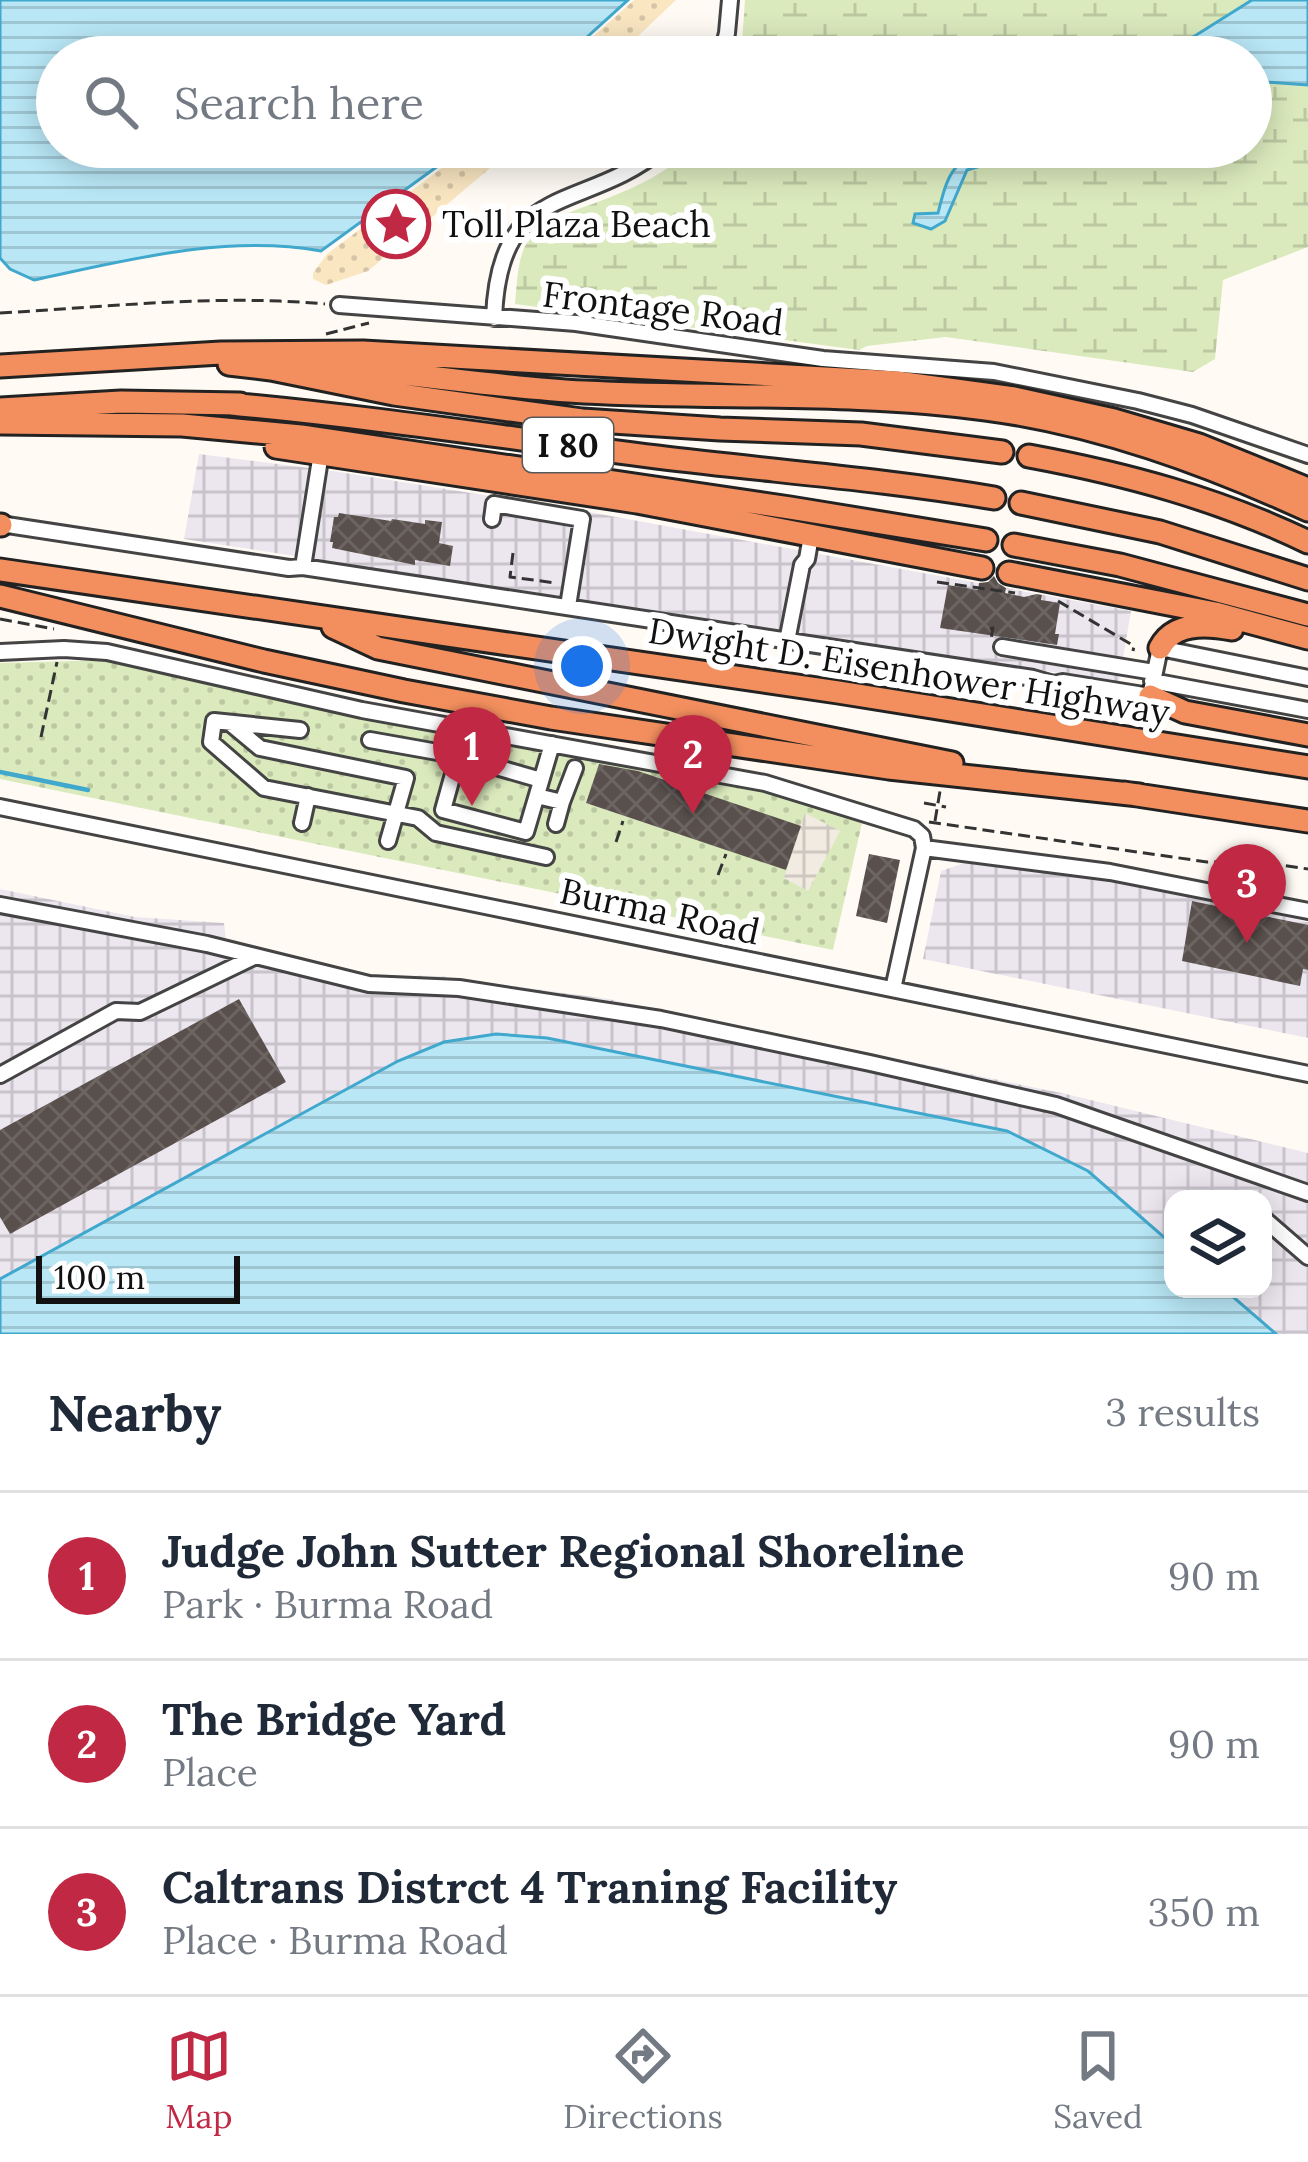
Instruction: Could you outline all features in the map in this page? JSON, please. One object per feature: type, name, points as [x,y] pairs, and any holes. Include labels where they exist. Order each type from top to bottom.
[{"type":"highway","points":[[0,366],[293,351],[393,353],[941,387],[1114,420],[1199,446],[1308,489]]},
{"type":"highway","points":[[232,364],[363,369],[579,392],[865,399],[984,409],[1071,425],[1146,446],[1308,510]]},
{"type":"highway","name":"I 80","points":[[0,376],[232,364],[408,396],[617,423],[862,434],[1002,452]]},
{"type":"highway","name":"I 80","points":[[0,409],[408,396]]},
{"type":"highway","name":"I 80","points":[[230,404],[714,464],[875,479],[994,498]]},
{"type":"highway","name":"I 80","points":[[0,423],[182,425],[286,434],[769,504],[986,541]]},
{"type":"highway","name":"I 80","points":[[0,437],[123,435],[321,453],[607,497],[982,568]]},
{"type":"highway","points":[[1029,456],[1168,488],[1308,538]]},
{"type":"highway","points":[[1021,503],[1160,532],[1308,579]]},
{"type":"highway","points":[[1014,545],[1120,565],[1308,615]]},
{"type":"highway","name":"Dwight D. Eisenhower Highway","points":[[0,570],[838,692],[1308,767]]},
{"type":"highway","points":[[1009,573],[1215,613],[1308,638]]},
{"type":"highway","points":[[0,596],[264,661],[551,718],[889,768],[1138,795]]},
{"type":"highway","points":[[310,616],[378,648],[1008,775],[1308,821]]},
{"type":"highway","points":[[1160,648],[1176,632],[1206,626],[1308,649]]},
{"type":"highway","points":[[1152,683],[1185,712],[1308,735]]},
{"type":"street","points":[[726,36],[730,0]]},
{"type":"street","points":[[494,318],[501,263],[520,227],[552,205],[632,168]]},
{"type":"street","name":"Frontage Road","points":[[338,305],[594,325],[839,361],[994,373],[1192,415],[1308,455]]},
{"type":"street","points":[[303,566],[321,453]]},
{"type":"street","points":[[492,519],[494,504],[581,519],[568,606]]},
{"type":"street","points":[[0,520],[1049,683],[1152,683]]},
{"type":"street","points":[[787,640],[811,536]]},
{"type":"street","points":[[1002,647],[1152,683],[1308,710]]},
{"type":"street","points":[[1152,683],[1160,648],[1308,678]]},
{"type":"street","points":[[0,652],[107,652],[362,710],[765,783],[914,829],[922,836],[924,848],[893,989]]},
{"type":"street","points":[[1278,705],[1284,673]]},
{"type":"street","points":[[300,730],[214,721],[211,742],[264,788],[418,818],[436,833],[546,857]]},
{"type":"street","points":[[230,723],[260,748],[406,778]]},
{"type":"street","points":[[370,740],[443,753]]},
{"type":"street","points":[[552,744],[539,788],[526,832],[443,810],[458,756],[539,788],[562,802]]},
{"type":"street","points":[[388,841],[406,778],[405,746]]},
{"type":"street","points":[[556,824],[575,768]]},
{"type":"street","points":[[302,824],[308,796]]},
{"type":"street","name":"Burma Road","points":[[0,807],[1308,1074]]},
{"type":"street","points":[[924,848],[1110,872],[1308,911]]},
{"type":"street","points":[[0,905],[207,944],[369,984],[459,988],[662,1019],[1056,1105],[1308,1193]]},
{"type":"street","points":[[0,1076],[116,1011],[140,1012],[256,956]]},
{"type":"street","points":[[1272,1226],[1308,1257]]},
{"type":"path","points":[[0,313],[215,301],[338,305]]},
{"type":"path","points":[[293,351],[311,338],[381,320],[394,310]]},
{"type":"path","points":[[513,553],[510,577],[560,584]]},
{"type":"path","points":[[937,582],[1025,594]]},
{"type":"path","points":[[1042,591],[1122,638],[1134,646],[1133,651]]},
{"type":"path","points":[[43,662],[67,659]]},
{"type":"path","points":[[41,737],[57,660]]},
{"type":"path","points":[[934,823],[940,791]]},
{"type":"path","points":[[924,803],[946,807]]},
{"type":"path","points":[[616,842],[623,821]]},
{"type":"path","points":[[718,875],[726,854]]},
{"type":"shaded area","points":[[199,454],[578,510],[1131,611],[1119,682],[184,539]]},
{"type":"shaded area","points":[[805,813],[840,831],[808,891],[784,878]]},
{"type":"shaded area","points":[[964,863],[1121,882],[1308,922],[1308,1038],[923,959],[941,871]]},
{"type":"shaded area","points":[[0,889],[135,917],[224,923],[226,940],[372,975],[440,976],[608,999],[1066,1094],[1308,1153],[1308,1334],[1276,1334],[1234,1298],[1272,1298],[1272,1190],[1164,1190],[1164,1237],[1088,1171],[0,1279]]},
{"type":"green space","points":[[745,0],[1308,0],[1198,36],[742,36]]},
{"type":"green space","points":[[1272,61],[1308,69],[1308,247],[1223,280],[1215,359],[1193,372],[946,337],[859,350],[515,304],[522,254],[537,232],[563,215],[667,168],[1272,168]]},
{"type":"green space","points":[[106,660],[457,737],[575,753],[765,789],[862,823],[833,950],[0,779],[0,663]]},
{"type":"sand","points":[[634,0],[676,0],[638,36],[594,36]]},
{"type":"sand","name":"Toll Plaza Beach","points":[[442,168],[490,168],[368,271],[326,285],[313,279],[313,273],[327,254]]},
{"type":"water","points":[[0,0],[628,0],[588,36],[36,36],[36,168],[435,168],[321,251],[212,247],[34,280],[10,269],[0,258]]},
{"type":"water","points":[[1252,0],[1308,0],[1308,85],[1272,82],[1272,36],[1195,36]]},
{"type":"water","points":[[957,168],[974,168],[967,170],[945,221],[931,229],[913,223],[915,214],[938,213]]},
{"type":"water","points":[[496,1034],[547,1038],[1007,1131],[1088,1171],[1164,1237],[1164,1298],[1234,1298],[1276,1334],[0,1334],[0,1279],[398,1061],[444,1042]]},
{"type":"building","points":[[339,513],[442,522],[439,543],[453,546],[450,566],[415,560],[415,565],[332,548],[334,517]]},
{"type":"building","points":[[994,576],[1005,593],[1037,594],[1042,595],[1041,600],[1060,603],[1057,645],[940,628],[948,585],[978,590],[979,583]]},
{"type":"building","points":[[599,764],[638,771],[801,826],[786,870],[586,803]]},
{"type":"building","points":[[869,854],[900,860],[887,923],[856,916]]},
{"type":"building","points":[[1192,901],[1308,925],[1308,970],[1303,969],[1300,986],[1182,961]]},
{"type":"building","points":[[239,999],[286,1082],[10,1234],[0,1217],[0,1130]]},
{"type":"waterway","points":[[0,772],[88,790]]},
{"type":"place","name":"Toll Plaza Beach","points":[[396,224]]},
{"type":"place","name":"Judge John Sutter Regional Shoreline","points":[[472,806]]},
{"type":"place","name":"The Bridge Yard","points":[[693,814]]},
{"type":"place","name":"Caltrans Distrct 4 Traning Facility","points":[[1247,943]]}]
